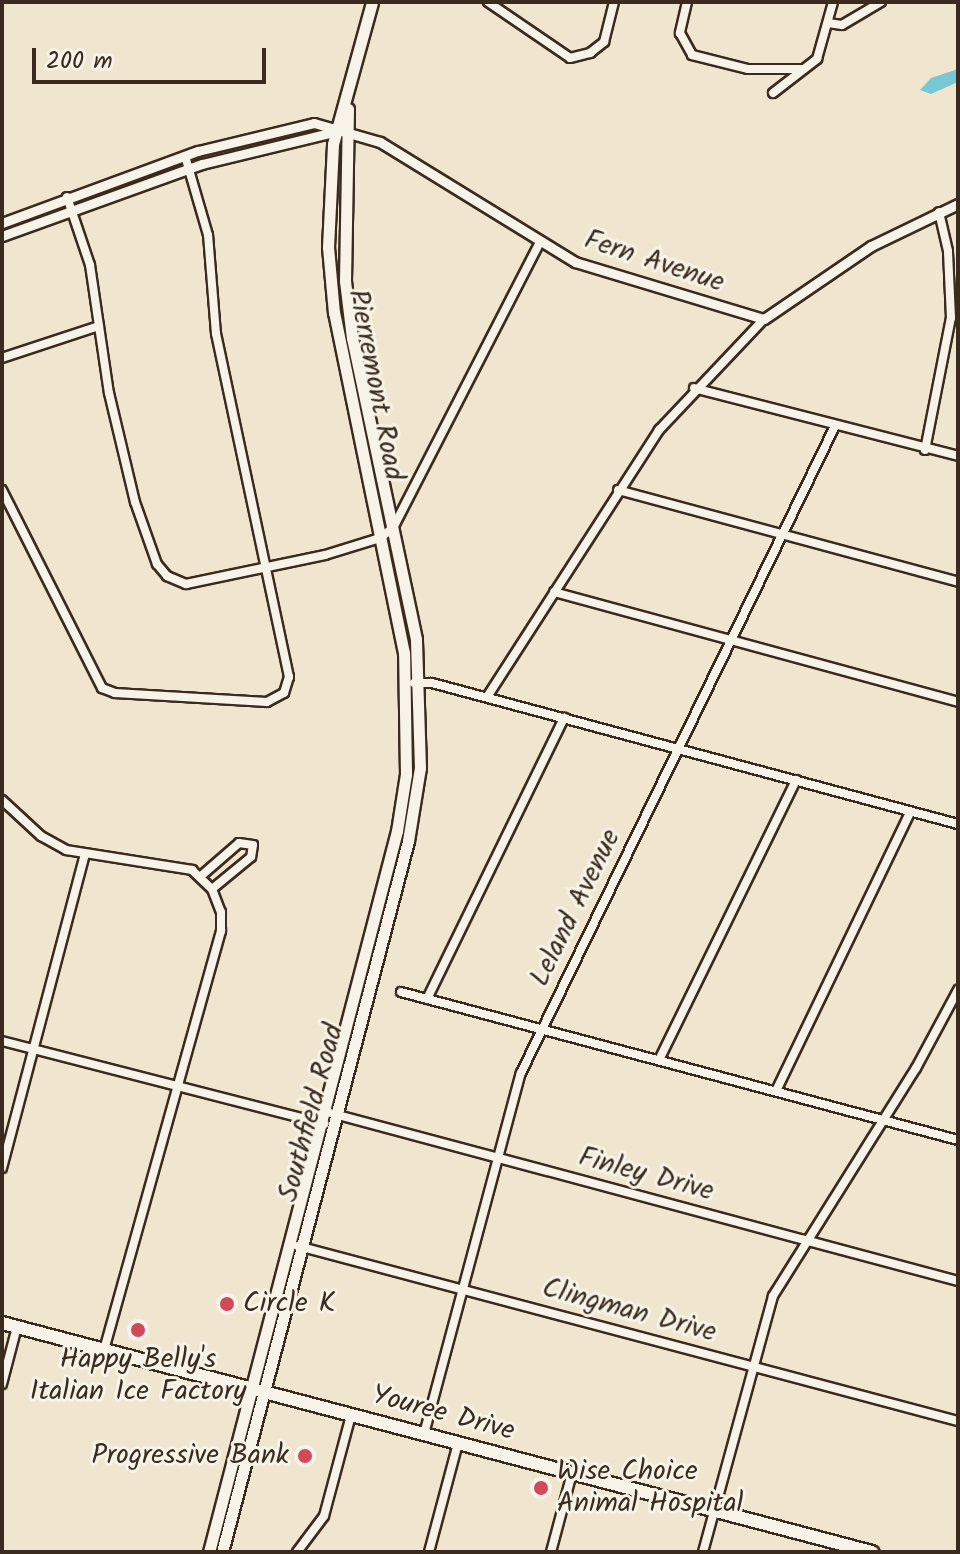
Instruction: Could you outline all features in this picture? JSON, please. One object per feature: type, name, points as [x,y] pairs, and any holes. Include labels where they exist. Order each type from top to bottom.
[{"type":"main road","name":"Pierremont Road","points":[[372,2],[342,133],[328,247],[380,538],[414,683]]},
{"type":"main road","name":"Pierremont Road","points":[[346,338],[393,528],[414,683]]},
{"type":"main road","points":[[371,491],[384,487]]},
{"type":"main road","name":"Southfield Road","points":[[211,1552],[214,1531],[302,1247],[394,895],[411,784],[414,683]]},
{"type":"main road","name":"Southfield Road","points":[[222,1552],[289,1243],[411,784]]},
{"type":"main road","points":[[381,892],[394,895]]},
{"type":"main road","points":[[358,979],[371,983]]},
{"type":"main road","name":"Youree Drive","points":[[2,1323],[714,1510],[843,1548],[872,1552]]},
{"type":"street","points":[[488,2],[566,58],[596,50],[607,36],[614,2]]},
{"type":"street","points":[[687,2],[680,37],[692,55],[735,67],[801,69]]},
{"type":"street","points":[[773,93],[817,59],[833,2]]},
{"type":"street","points":[[828,23],[842,25],[881,2]]},
{"type":"street","name":"Fern Avenue","points":[[2,223],[185,156],[308,122],[380,142],[539,244],[609,275],[764,319]]},
{"type":"street","points":[[2,236],[190,168],[342,133]]},
{"type":"street","points":[[2,490],[93,677],[115,693],[267,702],[277,698],[289,677],[216,334],[208,235],[185,156]]},
{"type":"street","points":[[67,197],[90,265],[115,420],[141,521],[160,569],[181,583],[265,569],[380,538],[393,528],[539,244]]},
{"type":"street","points":[[487,697],[618,490],[694,388],[764,319],[871,246],[958,204]]},
{"type":"street","points":[[925,450],[951,318],[949,263],[939,212]]},
{"type":"street","points":[[2,358],[99,326]]},
{"type":"street","points":[[694,388],[925,450],[958,456]]},
{"type":"street","name":"Leland Avenue","points":[[424,1434],[521,1073],[835,426]]},
{"type":"street","points":[[618,490],[958,582]]},
{"type":"street","points":[[554,592],[958,702]]},
{"type":"street","points":[[414,683],[487,697],[958,824]]},
{"type":"street","points":[[427,999],[564,718]]},
{"type":"street","points":[[659,1060],[796,780]]},
{"type":"street","points":[[2,800],[53,844],[85,854],[168,862],[201,876],[212,889],[221,931],[104,1350]]},
{"type":"street","points":[[776,1091],[910,812]]},
{"type":"street","points":[[201,876],[239,843],[253,845],[251,857],[212,889]]},
{"type":"street","points":[[2,1168],[85,854]]},
{"type":"street","points":[[703,1552],[750,1366],[773,1296],[883,1120],[958,990]]},
{"type":"street","points":[[401,992],[958,1140]]},
{"type":"street","name":"Finley Drive","points":[[2,1041],[498,1158],[958,1281]]},
{"type":"street","name":"Clingman Drive","points":[[289,1243],[958,1421]]},
{"type":"street","points":[[2,1384],[17,1327]]},
{"type":"street","points":[[297,1552],[324,1516],[351,1415]]},
{"type":"street","points":[[429,1552],[458,1443]]},
{"type":"street","points":[[551,1552],[572,1473]]},
{"type":"street","points":[[214,1531],[227,1535]]},
{"type":"water","points":[[958,69],[958,82],[931,94],[920,90],[931,78]]},
{"type":"place","name":"Circle K","points":[[227,1304]]},
{"type":"place","name":"Happy Belly's Italian Ice Factory","points":[[138,1330]]},
{"type":"place","name":"Progressive Bank","points":[[305,1456]]},
{"type":"place","name":"Wise Choice Animal Hospital","points":[[541,1488]]}]
